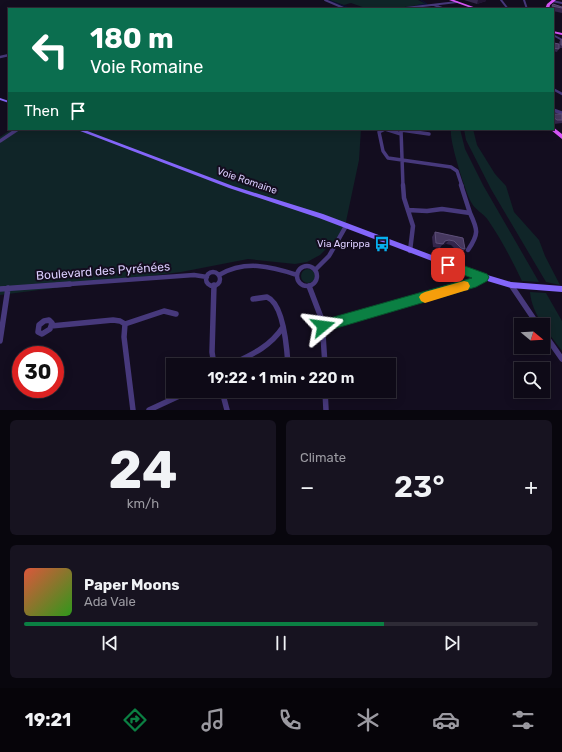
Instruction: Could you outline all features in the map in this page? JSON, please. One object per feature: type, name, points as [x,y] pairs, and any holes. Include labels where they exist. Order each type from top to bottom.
[{"type":"main road","points":[[451,0],[474,8]]},
{"type":"main road","points":[[548,6],[553,0]]},
{"type":"main road","points":[[554,34],[561,34]]},
{"type":"main road","name":"Voie Romaine","points":[[80,130],[231,187],[305,210],[410,251],[483,277],[511,285],[560,289]]},
{"type":"main road","points":[[554,130],[562,137]]},
{"type":"street","points":[[325,0],[344,8]]},
{"type":"street","points":[[501,0],[507,8]]},
{"type":"street","points":[[553,0],[562,3]]},
{"type":"street","points":[[406,8],[457,2]]},
{"type":"street","points":[[432,5],[442,8]]},
{"type":"street","points":[[554,34],[562,40]]},
{"type":"street","points":[[0,141],[16,130]]},
{"type":"street","points":[[401,134],[385,130],[379,132],[383,151],[388,158],[451,167],[457,171],[470,213],[477,229],[478,237],[468,250]]},
{"type":"street","points":[[410,251],[412,226],[404,198],[401,130],[429,134]]},
{"type":"street","points":[[408,210],[427,211],[442,209],[470,213]]},
{"type":"street","points":[[314,270],[329,256],[346,226]]},
{"type":"street","points":[[219,275],[243,266],[253,265],[279,268],[297,275],[300,283],[309,286],[320,313],[323,326],[325,358]]},
{"type":"street","points":[[297,275],[302,268],[309,267],[314,270],[317,275],[317,281],[309,286]]},
{"type":"street","points":[[214,272],[219,275],[219,281],[214,285],[207,284],[207,277],[214,272]]},
{"type":"street","name":"Boulevard des Pyrénées","points":[[0,289],[194,275],[207,277]]},
{"type":"street","points":[[323,326],[447,291],[476,282],[483,277]]},
{"type":"street","points":[[213,358],[214,285]]},
{"type":"street","points":[[511,285],[533,318]]},
{"type":"street","points":[[0,342],[8,288]]},
{"type":"street","points":[[252,299],[266,297],[273,300],[283,327],[287,358]]},
{"type":"street","points":[[51,326],[113,320],[120,321],[125,324],[164,311],[176,314]]},
{"type":"street","points":[[125,324],[124,337],[133,410]]},
{"type":"street","points":[[244,358],[268,346],[276,338],[283,327]]},
{"type":"street","points":[[550,342],[562,359]]},
{"type":"street","points":[[149,410],[175,398]]},
{"type":"street","points":[[224,398],[228,410]]},
{"type":"street","points":[[325,398],[326,410]]},
{"type":"green space","points":[[329,0],[418,0],[426,4],[397,8],[365,8],[351,3],[344,5]]},
{"type":"green space","points":[[10,130],[361,130],[359,160],[344,231],[320,255],[307,262],[295,264],[248,259],[181,272],[0,295],[0,137]]},
{"type":"green space","points":[[451,130],[460,130],[465,149],[483,185],[539,282],[522,281],[493,227],[471,202],[452,144]]},
{"type":"green space","points":[[464,130],[473,130],[477,145],[495,174],[506,186],[514,212],[539,240],[545,256],[560,285],[546,282],[491,189],[466,140]]},
{"type":"green space","points":[[305,269],[311,269],[315,273],[315,279],[311,283],[305,283],[301,279],[301,273]]},
{"type":"green space","points":[[530,292],[546,293],[562,321],[562,351],[550,334],[550,318],[539,318],[531,300]]},
{"type":"building","points":[[553,4],[562,7],[562,8],[552,6]]},
{"type":"building","points":[[554,43],[559,44],[559,49],[554,48]]},
{"type":"building","points":[[554,114],[562,114],[562,120],[557,120],[554,118]]},
{"type":"building","points":[[435,232],[463,238],[465,249],[461,248],[454,241],[445,241],[443,244],[436,243]]},
{"type":"waterway","points":[[328,0],[349,8]]},
{"type":"waterway","points":[[418,5],[427,4],[421,0]]},
{"type":"slow traffic","points":[[425,297],[464,286]]},
{"type":"place","name":"Via Agrippa","points":[[382,244]]},
{"type":"route","points":[[323,326],[447,291],[476,282],[483,277],[448,265]]}]
